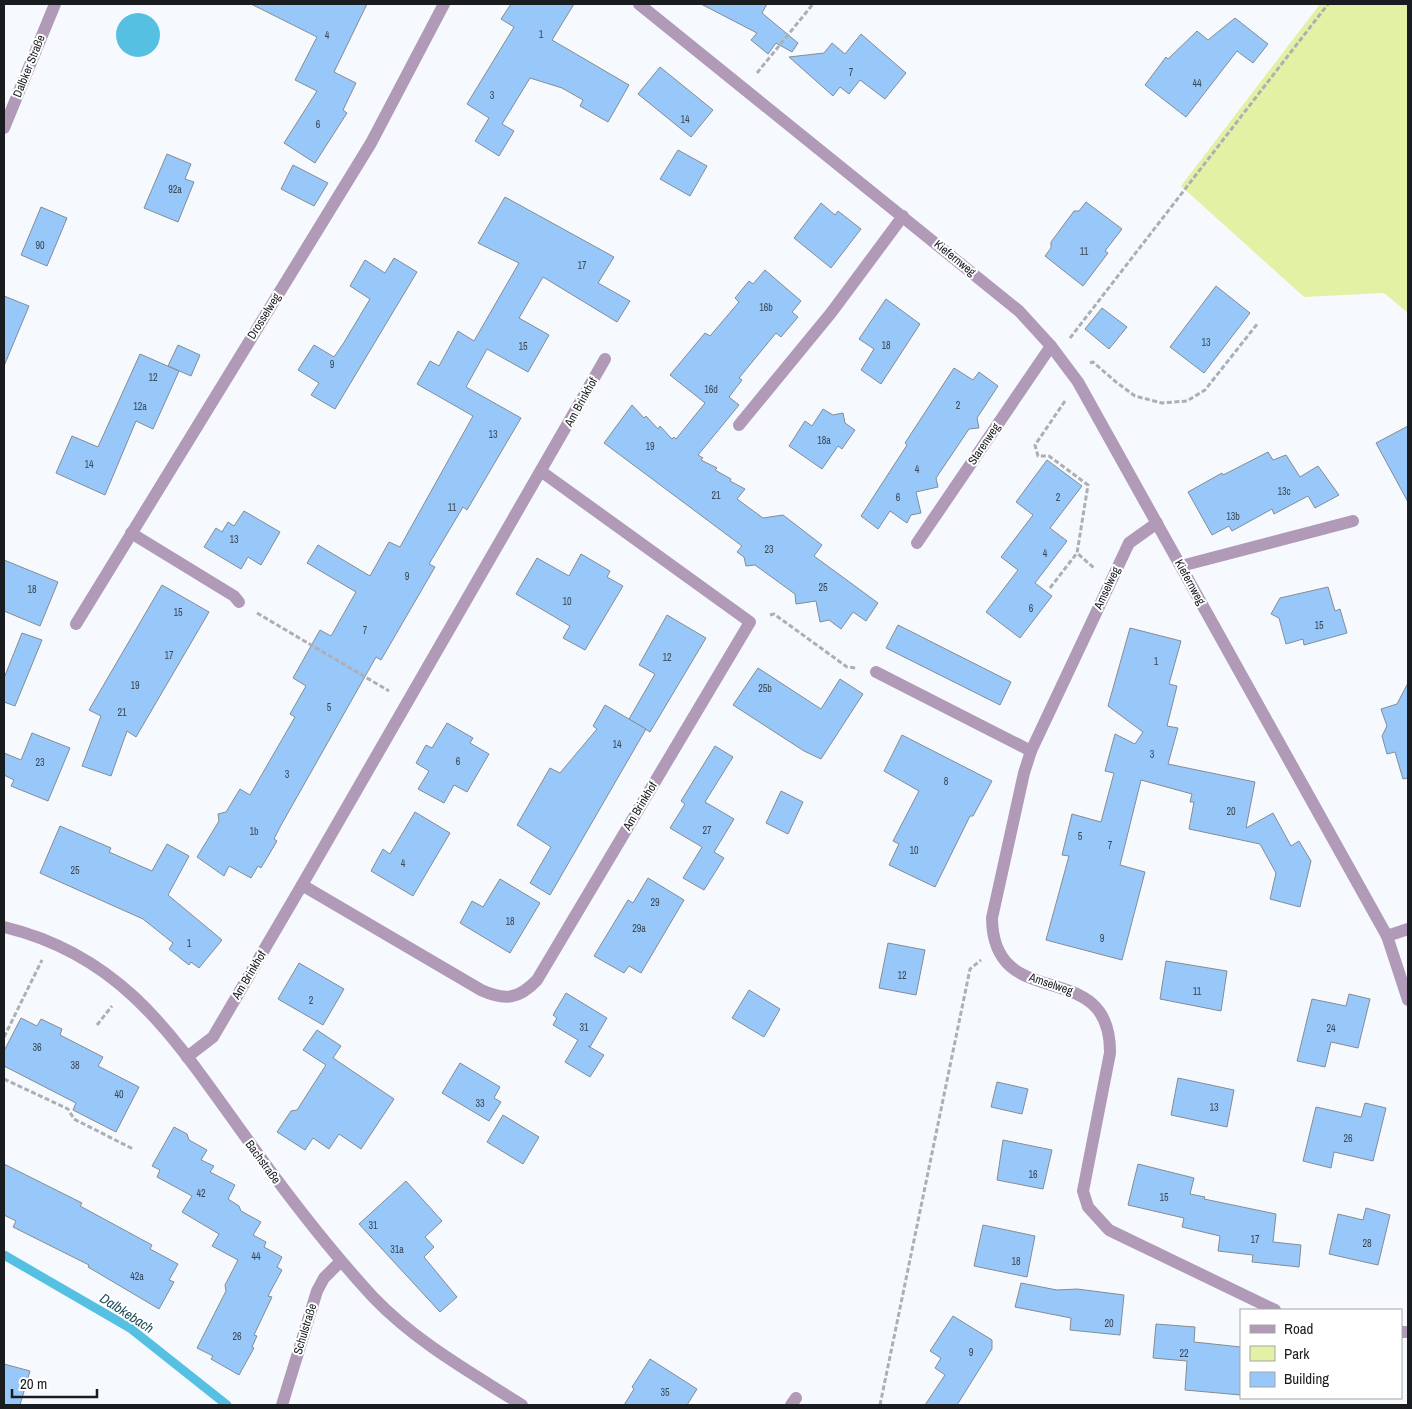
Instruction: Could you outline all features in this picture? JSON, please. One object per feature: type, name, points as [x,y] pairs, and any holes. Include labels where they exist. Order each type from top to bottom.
[{"type":"street","name":"Dalbker Straße","points":[[4,128],[55,4]]},
{"type":"street","name":"Drosselweg","points":[[76,624],[372,142],[444,4]]},
{"type":"street","name":"Kiefernweg","points":[[639,4],[1020,311],[1055,350],[1078,382],[1387,936],[1408,1000]]},
{"type":"street","points":[[739,425],[825,320],[903,216]]},
{"type":"street","name":"Starenweg","points":[[917,543],[1055,350]]},
{"type":"street","name":"Am Brinkhof","points":[[187,1057],[212,1037],[302,886],[407,701],[542,472],[605,359]]},
{"type":"street","points":[[542,472],[750,622]]},
{"type":"street","points":[[1181,566],[1353,521]]},
{"type":"street","name":"Amselweg","points":[[1157,523],[1129,543],[1031,751],[1024,773],[992,918],[992,934],[997,948],[1015,971],[1029,978],[1083,995],[1092,1001],[1104,1016],[1110,1034],[1110,1053],[1083,1191],[1088,1207],[1110,1230],[1273,1309]]},
{"type":"street","points":[[131,533],[234,596],[239,602]]},
{"type":"street","name":"Am Brinkhof","points":[[302,886],[481,990],[495,996],[507,997],[526,992],[537,980],[750,622]]},
{"type":"street","points":[[876,672],[1031,751]]},
{"type":"street","name":"Bachstraße","points":[[4,927],[51,942],[96,965],[127,990],[158,1020],[187,1057],[290,1199],[341,1261],[401,1325],[433,1349],[522,1405]]},
{"type":"street","points":[[1387,936],[1408,929]]},
{"type":"street","name":"Schulstraße","points":[[282,1405],[317,1291],[324,1278],[341,1261]]},
{"type":"path","points":[[744,89],[813,4]]},
{"type":"path","points":[[1055,350],[1328,4]]},
{"type":"path","points":[[1068,367],[1093,362],[1135,396],[1162,403],[1187,400],[1205,390],[1258,323]]},
{"type":"path","points":[[1050,588],[1077,553],[1088,485],[1049,456],[1038,456],[1035,445],[1078,382]]},
{"type":"path","points":[[1077,553],[1111,582]]},
{"type":"path","points":[[239,602],[407,701]]},
{"type":"path","points":[[750,622],[774,614],[847,667],[876,672]]},
{"type":"path","points":[[880,1405],[970,969],[997,948]]},
{"type":"path","points":[[4,1037],[30,984]]},
{"type":"path","points":[[4,1078],[68,1109],[74,1119],[133,1149]]},
{"type":"green space","points":[[1320,4],[1408,4],[1408,313],[1384,293],[1304,297],[1181,186]]},
{"type":"water","points":[[142,13],[154,19],[159,26],[159,44],[154,51],[147,56],[134,57],[126,54],[119,47],[116,31],[119,23],[126,16]]},
{"type":"building","points":[[251,4],[367,4],[334,72],[356,83],[343,110],[347,113],[315,163],[284,143],[317,91],[295,80],[317,37]]},
{"type":"building","points":[[511,4],[574,4],[552,40],[629,85],[608,122],[580,106],[583,100],[562,88],[530,78],[502,124],[514,131],[499,156],[475,141],[489,118],[467,104],[514,27],[501,19]]},
{"type":"building","points":[[701,4],[767,4],[762,13],[798,43],[792,52],[776,43],[768,54],[751,40],[757,33]]},
{"type":"building","points":[[1235,18],[1268,44],[1253,63],[1237,51],[1186,117],[1145,85],[1166,57],[1168,59],[1197,31],[1208,40]]},
{"type":"building","points":[[861,34],[906,73],[885,99],[860,80],[849,94],[840,87],[833,96],[789,57],[824,53],[832,43],[845,54]]},
{"type":"building","points":[[660,67],[713,110],[691,137],[638,94]]},
{"type":"building","points":[[678,150],[707,166],[690,196],[660,179]]},
{"type":"building","points":[[167,154],[191,164],[185,179],[194,182],[178,222],[144,208]]},
{"type":"building","points":[[293,165],[328,183],[314,206],[281,189]]},
{"type":"building","points":[[505,197],[614,257],[598,283],[630,301],[617,322],[543,277],[519,318],[549,335],[528,372],[487,349],[466,387],[521,418],[467,510],[463,507],[429,564],[435,567],[381,660],[376,657],[280,827],[274,839],[277,841],[261,868],[258,866],[251,878],[229,866],[224,876],[197,857],[219,821],[218,814],[226,812],[240,789],[250,795],[295,717],[290,714],[306,686],[293,678],[320,630],[331,636],[356,592],[307,563],[318,545],[370,576],[389,542],[400,547],[473,416],[417,384],[430,361],[439,366],[458,331],[474,341],[519,263],[478,243]]},
{"type":"building","points":[[1086,202],[1122,229],[1105,251],[1108,253],[1083,286],[1045,256],[1051,248],[1051,242],[1074,211],[1079,211]]},
{"type":"building","points":[[821,203],[835,215],[838,211],[861,229],[831,268],[794,238]]},
{"type":"building","points":[[41,207],[67,218],[47,266],[21,255]]},
{"type":"building","points":[[394,258],[417,272],[335,409],[311,395],[319,383],[298,370],[314,345],[334,357],[343,344],[370,299],[350,286],[365,260],[385,273]]},
{"type":"building","points":[[765,270],[801,301],[792,312],[798,317],[781,337],[776,333],[739,378],[742,380],[729,397],[739,405],[698,455],[703,458],[701,460],[717,468],[715,470],[731,479],[730,481],[745,489],[737,499],[763,518],[783,515],[822,545],[814,556],[878,603],[866,621],[853,612],[841,629],[829,620],[820,622],[816,601],[796,604],[795,594],[755,565],[746,566],[744,557],[737,552],[742,546],[604,443],[632,405],[658,429],[660,426],[672,439],[674,437],[676,439],[705,403],[670,375],[705,333],[710,336],[739,302],[735,298],[749,281],[753,284]]},
{"type":"building","points":[[1216,286],[1250,313],[1204,373],[1170,347]]},
{"type":"building","points":[[4,296],[29,306],[4,366]]},
{"type":"building","points":[[886,299],[920,324],[881,384],[861,370],[874,349],[859,339]]},
{"type":"building","points":[[1102,308],[1127,327],[1109,349],[1085,329]]},
{"type":"building","points":[[178,345],[200,355],[191,376],[168,366]]},
{"type":"building","points":[[140,354],[179,371],[153,429],[136,421],[105,495],[56,473],[72,436],[98,447]]},
{"type":"building","points":[[954,368],[973,380],[979,372],[998,386],[977,418],[979,428],[969,429],[936,478],[938,487],[916,492],[921,513],[911,515],[907,523],[890,511],[878,529],[861,516],[907,445],[905,443]]},
{"type":"building","points":[[823,409],[833,415],[843,413],[845,423],[855,430],[842,449],[838,446],[822,469],[789,446],[805,421],[812,426]]},
{"type":"building","points":[[1408,426],[1408,502],[1376,443]]},
{"type":"building","points":[[1268,452],[1273,460],[1286,455],[1300,477],[1318,466],[1339,495],[1315,508],[1308,496],[1274,514],[1272,509],[1232,531],[1229,526],[1212,535],[1188,492],[1222,473],[1223,475]]},
{"type":"building","points":[[1047,460],[1082,486],[1050,528],[1067,541],[1035,583],[1052,596],[1020,638],[986,612],[1018,570],[1001,557],[1033,515],[1016,502]]},
{"type":"building","points":[[244,511],[280,532],[261,565],[248,557],[241,569],[204,547],[216,528],[222,532],[228,522],[234,526]]},
{"type":"building","points":[[581,554],[610,571],[607,577],[623,586],[585,650],[563,638],[570,626],[516,594],[537,558],[569,576]]},
{"type":"building","points":[[4,560],[58,582],[40,626],[4,611]]},
{"type":"building","points":[[162,585],[209,612],[136,737],[127,731],[111,776],[82,766],[101,716],[89,710]]},
{"type":"building","points":[[1328,587],[1335,611],[1340,609],[1347,633],[1304,645],[1303,639],[1286,644],[1279,618],[1271,614],[1280,598]]},
{"type":"building","points":[[667,615],[706,638],[650,732],[629,719],[655,674],[639,665]]},
{"type":"building","points":[[898,625],[1011,682],[1000,705],[886,648]]},
{"type":"building","points":[[1130,628],[1181,641],[1169,684],[1177,686],[1167,726],[1178,728],[1168,764],[1255,782],[1246,828],[1273,813],[1291,846],[1299,841],[1311,861],[1300,907],[1270,899],[1276,873],[1260,844],[1189,829],[1194,802],[1190,802],[1192,794],[1141,780],[1120,865],[1145,872],[1122,960],[1046,940],[1069,856],[1062,855],[1072,814],[1101,822],[1114,773],[1105,771],[1115,734],[1135,744],[1143,732],[1108,706]]},
{"type":"building","points":[[22,633],[42,640],[15,706],[4,702],[4,678]]},
{"type":"building","points":[[758,668],[821,709],[840,679],[863,694],[821,759],[804,751],[733,705]]},
{"type":"building","points":[[1408,683],[1408,778],[1403,779],[1395,752],[1387,754],[1382,736],[1387,726],[1381,709],[1397,704]]},
{"type":"building","points":[[605,705],[646,729],[550,895],[530,883],[551,847],[517,825],[550,768],[560,773],[597,729],[593,726]]},
{"type":"building","points":[[447,723],[473,738],[470,743],[489,754],[467,792],[454,785],[444,803],[418,789],[429,771],[416,763],[426,745],[432,748]]},
{"type":"building","points":[[32,733],[70,748],[48,801],[11,786],[14,780],[4,775],[4,753],[21,760]]},
{"type":"building","points":[[902,735],[992,781],[973,816],[970,816],[935,887],[889,865],[899,844],[893,841],[919,791],[884,771]]},
{"type":"building","points":[[715,746],[733,757],[705,802],[734,819],[714,852],[724,858],[704,890],[683,878],[702,847],[670,828],[685,804],[681,801]]},
{"type":"building","points":[[781,791],[803,802],[788,834],[766,823]]},
{"type":"building","points":[[415,812],[450,833],[413,896],[371,871],[383,849],[390,854]]},
{"type":"building","points":[[60,826],[111,848],[109,852],[152,871],[167,844],[189,856],[168,895],[222,940],[199,968],[191,962],[189,965],[169,949],[173,943],[143,919],[40,873]]},
{"type":"building","points":[[648,878],[684,900],[641,973],[629,966],[624,973],[594,956],[628,900],[633,903]]},
{"type":"building","points":[[500,879],[540,903],[510,953],[460,923],[472,901],[483,907]]},
{"type":"building","points":[[888,943],[925,950],[916,995],[879,988]]},
{"type":"building","points":[[1166,961],[1227,971],[1221,1011],[1160,999]]},
{"type":"building","points":[[299,963],[344,989],[323,1025],[278,999]]},
{"type":"building","points":[[749,990],[780,1009],[764,1037],[732,1018]]},
{"type":"building","points":[[566,993],[607,1018],[590,1047],[588,1046],[604,1055],[590,1077],[565,1062],[578,1040],[553,1025],[557,1018],[553,1015]]},
{"type":"building","points":[[1349,994],[1370,999],[1358,1048],[1331,1042],[1325,1067],[1297,1061],[1312,999],[1346,1006]]},
{"type":"building","points":[[21,1018],[37,1026],[41,1019],[62,1029],[60,1035],[103,1057],[98,1066],[139,1087],[116,1132],[73,1110],[76,1103],[4,1066],[4,1051]]},
{"type":"building","points":[[317,1030],[341,1046],[333,1058],[394,1099],[361,1149],[339,1134],[329,1149],[313,1138],[305,1150],[277,1132],[291,1111],[297,1110],[326,1065],[303,1050]]},
{"type":"building","points":[[460,1063],[500,1087],[494,1098],[501,1102],[489,1121],[442,1093]]},
{"type":"building","points":[[1178,1078],[1234,1090],[1227,1127],[1171,1115]]},
{"type":"building","points":[[997,1082],[1028,1089],[1022,1114],[991,1107]]},
{"type":"building","points":[[1365,1103],[1386,1108],[1373,1161],[1334,1152],[1331,1168],[1303,1161],[1316,1107],[1361,1117]]},
{"type":"building","points":[[503,1115],[539,1137],[523,1164],[487,1142]]},
{"type":"building","points":[[174,1127],[187,1134],[189,1140],[207,1150],[201,1160],[214,1166],[210,1172],[235,1185],[228,1199],[239,1206],[241,1211],[261,1222],[253,1235],[266,1242],[264,1247],[282,1257],[277,1267],[282,1270],[268,1296],[272,1297],[254,1335],[257,1336],[252,1347],[254,1348],[239,1375],[211,1359],[213,1356],[197,1348],[226,1291],[225,1285],[238,1260],[212,1246],[219,1234],[182,1212],[192,1196],[157,1177],[160,1170],[152,1166]]},
{"type":"building","points":[[1003,1140],[1052,1150],[1043,1189],[997,1180]]},
{"type":"building","points":[[4,1164],[82,1203],[80,1206],[152,1245],[150,1249],[178,1264],[169,1280],[174,1282],[159,1309],[88,1267],[89,1265],[13,1227],[16,1221],[4,1215]]},
{"type":"building","points":[[1138,1164],[1194,1178],[1190,1194],[1205,1197],[1204,1199],[1276,1214],[1273,1242],[1301,1245],[1299,1267],[1252,1262],[1253,1255],[1218,1251],[1220,1236],[1182,1227],[1184,1218],[1128,1205]]},
{"type":"building","points":[[406,1181],[442,1221],[425,1237],[434,1247],[424,1257],[457,1297],[440,1312],[359,1224]]},
{"type":"building","points":[[1366,1208],[1390,1215],[1378,1265],[1329,1254],[1338,1214],[1363,1220]]},
{"type":"building","points":[[983,1225],[1035,1236],[1027,1277],[974,1266]]},
{"type":"building","points":[[1021,1283],[1057,1290],[1077,1289],[1124,1295],[1120,1335],[1070,1330],[1071,1318],[1015,1307]]},
{"type":"building","points":[[953,1316],[992,1340],[992,1349],[957,1405],[925,1405],[945,1375],[935,1368],[941,1358],[930,1351]]},
{"type":"building","points":[[1156,1324],[1195,1327],[1194,1342],[1240,1347],[1240,1395],[1185,1390],[1187,1361],[1153,1358]]},
{"type":"building","points":[[650,1359],[697,1389],[687,1405],[624,1405],[634,1389],[632,1387]]},
{"type":"building","points":[[4,1364],[30,1371],[20,1405],[4,1405]]},
{"type":"waterway","name":"Dalbkebach","points":[[4,1255],[130,1328],[227,1405]]}]
